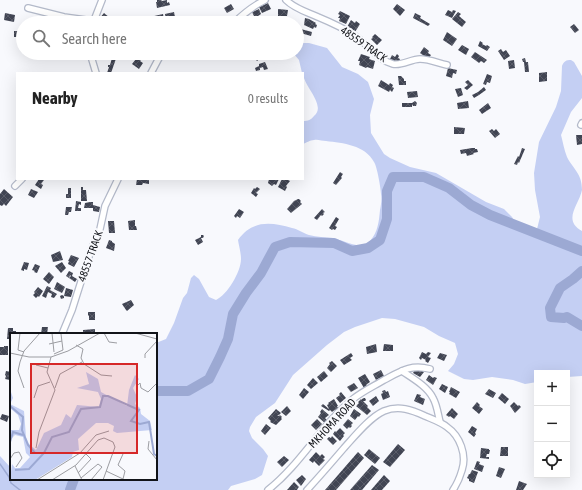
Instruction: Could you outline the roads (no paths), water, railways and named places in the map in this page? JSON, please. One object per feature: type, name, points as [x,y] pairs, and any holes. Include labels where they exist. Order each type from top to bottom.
[{"type":"street","points":[[95,16],[102,0]]},
{"type":"street","points":[[241,16],[264,0]]},
{"type":"street","name":"48559 TRACK","points":[[286,0],[301,10],[330,22],[353,34],[385,61],[397,64],[420,59],[447,65]]},
{"type":"street","points":[[28,8],[60,16]]},
{"type":"street","points":[[92,60],[96,72]]},
{"type":"street","points":[[152,72],[158,60]]},
{"type":"street","points":[[15,186],[21,180]]},
{"type":"street","name":"48557 TRACK","points":[[62,333],[72,310],[91,250],[100,229],[105,206],[118,180]]},
{"type":"street","name":"MKHOMA ROAD","points":[[268,490],[288,473],[346,405],[365,391],[411,367],[430,369]]},
{"type":"street","points":[[402,371],[425,388],[433,397],[440,422]]},
{"type":"street","points":[[307,490],[355,435],[374,416],[389,409],[395,408],[406,408],[440,422],[455,434],[462,447],[464,461],[462,471],[453,490]]},
{"type":"waterway","points":[[157,391],[188,391],[209,379],[228,339],[233,314],[261,273],[275,247],[290,242],[334,243],[352,251],[368,248],[380,240],[387,219],[387,191],[393,177],[424,177],[449,188],[471,205],[490,215],[582,251]]},
{"type":"waterway","points":[[582,271],[560,288],[550,308],[551,317],[567,317],[582,326]]},
{"type":"waterway","points":[[0,464],[9,477],[11,483],[20,490]]},
{"type":"waterway","points":[[70,490],[74,480]]}]
